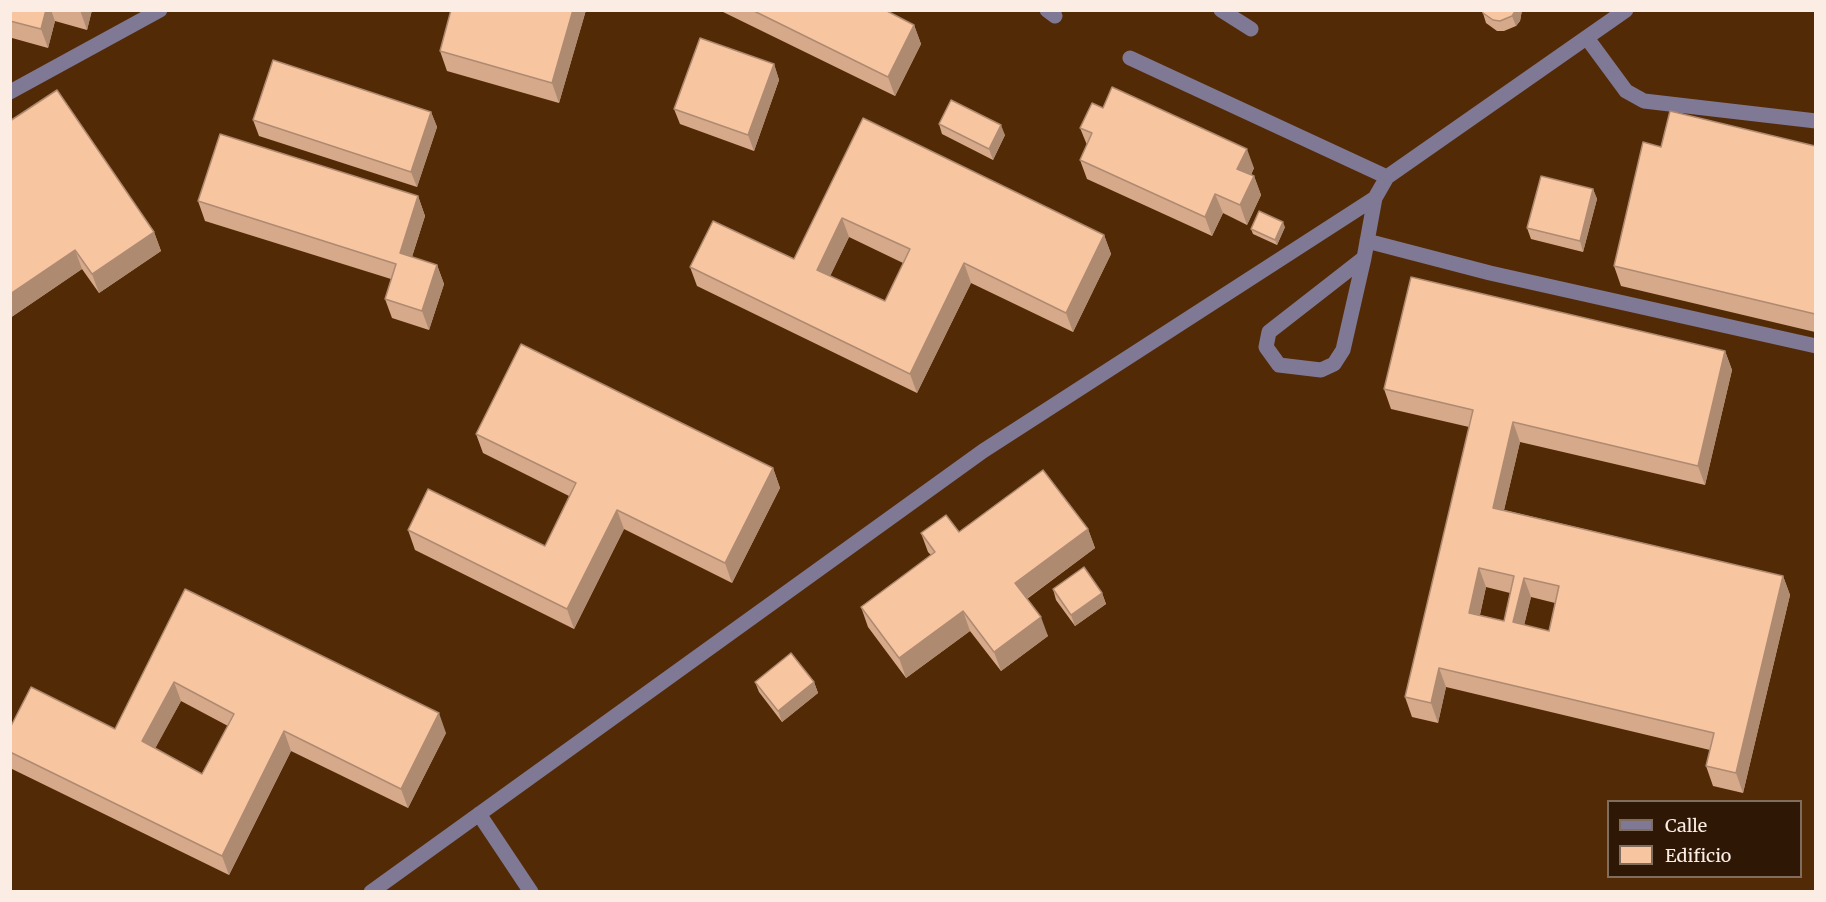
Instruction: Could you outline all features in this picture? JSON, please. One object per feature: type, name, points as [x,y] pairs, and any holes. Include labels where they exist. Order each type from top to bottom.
[{"type":"lane","points":[[10,92],[160,10]]},
{"type":"lane","points":[[1221,10],[1251,29]]},
{"type":"lane","points":[[1364,258],[1269,332],[1266,347],[1279,365],[1321,370],[1334,364],[1343,350],[1364,258],[1375,198],[1387,177],[1626,10]]},
{"type":"lane","points":[[1587,38],[1626,92],[1644,101],[1815,121]]},
{"type":"lane","points":[[1130,58],[1387,177]]},
{"type":"lane","points":[[371,891],[983,451],[1375,198]]},
{"type":"lane","points":[[1367,241],[1502,276],[1815,346]]},
{"type":"lane","points":[[479,814],[531,891]]},
{"type":"building","points":[[10,10],[46,10],[41,29],[10,21]]},
{"type":"building","points":[[451,10],[573,10],[552,83],[440,51]]},
{"type":"building","points":[[752,10],[885,10],[914,25],[888,77]]},
{"type":"building","points":[[1482,10],[1516,10],[1512,16],[1500,21],[1493,20]]},
{"type":"building","points":[[700,38],[774,64],[748,135],[674,109]]},
{"type":"building","points":[[273,60],[431,112],[411,172],[253,120]]},
{"type":"building","points":[[1112,87],[1247,149],[1237,169],[1254,176],[1240,205],[1215,194],[1205,217],[1080,160],[1092,133],[1080,128],[1092,103],[1103,108]]},
{"type":"building","points":[[57,90],[154,232],[92,274],[75,250],[10,294],[10,121]]},
{"type":"building","points":[[951,100],[1001,125],[989,149],[939,124]]},
{"type":"building","points":[[1670,111],[1815,146],[1815,314],[1614,266],[1643,142],[1661,147]]},
{"type":"building","points":[[863,118],[1104,235],[1066,313],[964,263],[910,374],[690,267],[713,221],[794,259]],"holes":[[[842,218],[910,249],[885,301],[817,270]]]},
{"type":"building","points":[[220,134],[418,196],[400,253],[437,265],[422,311],[385,299],[396,264],[198,201]]},
{"type":"building","points":[[1541,176],[1593,189],[1580,241],[1527,228]]},
{"type":"building","points":[[1259,211],[1283,222],[1275,240],[1251,229]]},
{"type":"building","points":[[1411,277],[1725,351],[1698,466],[1513,422],[1493,508],[1783,576],[1736,773],[1706,766],[1714,733],[1439,668],[1431,703],[1405,697],[1473,410],[1384,389]],"holes":[[[1479,568],[1514,576],[1504,621],[1469,613]],[[1524,578],[1559,586],[1549,631],[1513,622]]]},
{"type":"building","points":[[521,344],[773,468],[725,563],[617,510],[567,609],[408,530],[428,489],[545,546],[576,483],[476,434]]},
{"type":"building","points":[[1043,470],[1088,529],[1015,583],[1041,617],[994,652],[963,611],[899,658],[861,607],[935,552],[921,533],[946,515],[959,532]]},
{"type":"building","points":[[1084,567],[1102,593],[1071,615],[1053,589]]},
{"type":"building","points":[[185,589],[439,713],[401,789],[284,731],[222,856],[10,752],[10,728],[31,687],[115,729]],"holes":[[[174,682],[234,714],[202,774],[142,741]]]},
{"type":"building","points":[[791,653],[814,682],[778,711],[755,682]]}]
